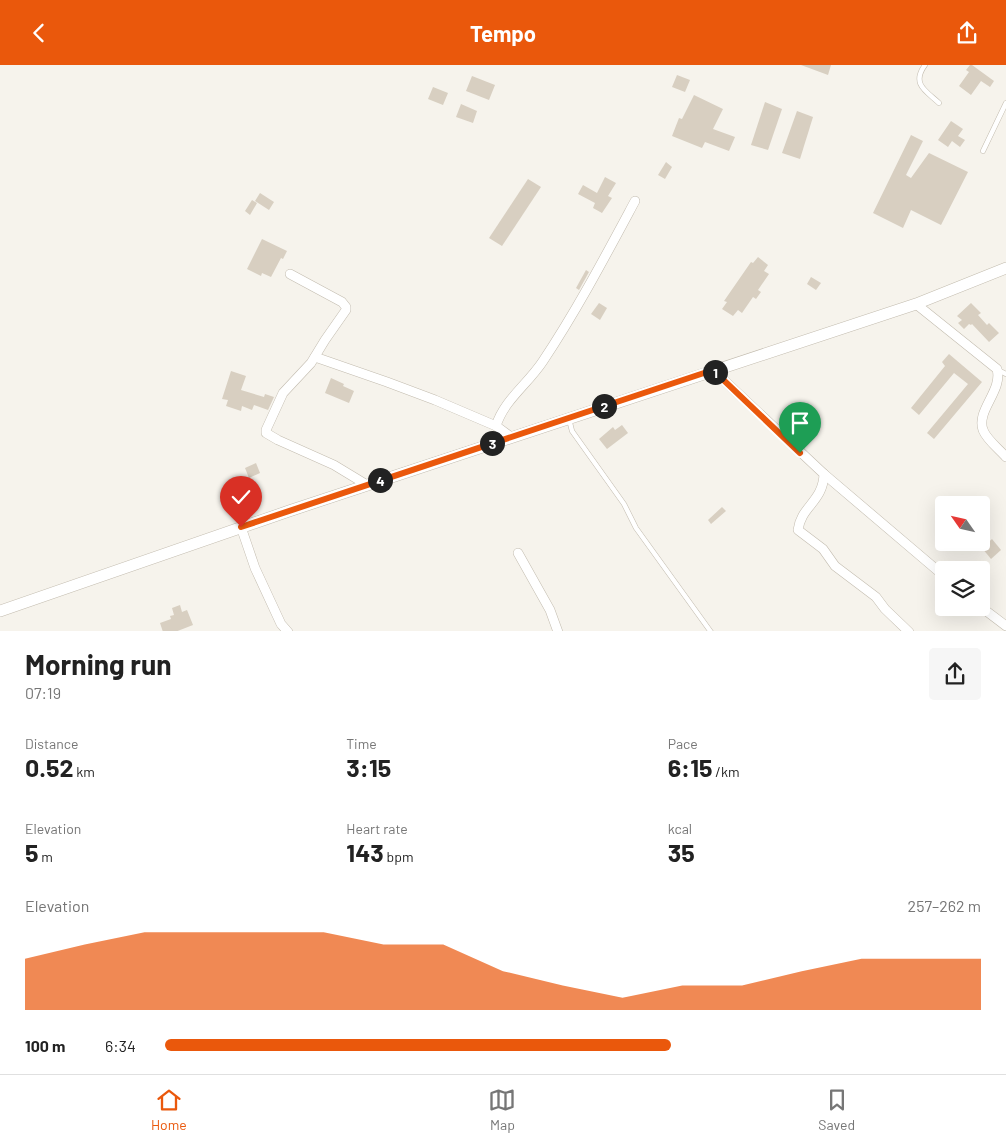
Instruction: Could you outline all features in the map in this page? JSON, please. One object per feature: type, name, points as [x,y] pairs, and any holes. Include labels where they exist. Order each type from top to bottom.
[{"type":"street","points":[[496,426],[502,410],[534,375],[544,361],[588,288],[635,201]]},
{"type":"street","points":[[0,611],[241,527],[916,304],[1006,268]]},
{"type":"street","points":[[290,274],[342,302],[346,310],[306,369],[283,393],[266,433],[334,465],[367,485]]},
{"type":"street","points":[[916,304],[997,369],[998,379],[982,418],[982,429],[1006,457]]},
{"type":"street","points":[[315,357],[387,382],[496,426],[511,437]]},
{"type":"street","points":[[713,370],[824,474],[935,568]]},
{"type":"street","points":[[824,474],[824,485],[799,520],[798,530],[823,549],[834,566],[876,597],[885,609],[909,631]]},
{"type":"street","points":[[241,527],[255,568],[281,624],[288,631]]},
{"type":"street","points":[[518,553],[550,610],[558,631]]},
{"type":"street","points":[[990,614],[1006,626]]},
{"type":"lane","points":[[925,65],[918,81],[939,103]]},
{"type":"lane","points":[[983,151],[1006,103]]},
{"type":"lane","points":[[997,369],[1006,374]]},
{"type":"lane","points":[[569,418],[572,431],[624,504],[636,528],[711,631]]},
{"type":"building","points":[[801,65],[831,65],[828,75]]},
{"type":"building","points":[[970,65],[994,81],[990,87],[981,81],[971,95],[959,86],[969,72],[966,70]]},
{"type":"building","points":[[677,75],[690,80],[685,92],[672,87]]},
{"type":"building","points":[[472,76],[495,85],[489,100],[466,91]]},
{"type":"building","points":[[433,87],[448,93],[443,105],[428,99]]},
{"type":"building","points":[[694,95],[723,109],[713,129],[735,137],[729,151],[705,142],[702,148],[672,136],[679,118],[682,119]]},
{"type":"building","points":[[765,102],[782,109],[768,150],[751,145]]},
{"type":"building","points":[[461,104],[477,111],[473,123],[456,117]]},
{"type":"building","points":[[797,111],[813,117],[800,159],[782,153]]},
{"type":"building","points":[[951,121],[963,129],[958,136],[965,140],[960,147],[952,141],[948,147],[938,140]]},
{"type":"building","points":[[911,135],[923,141],[906,175],[911,178],[929,153],[968,172],[941,225],[911,210],[903,228],[873,213]]},
{"type":"building","points":[[666,162],[672,167],[665,179],[658,175]]},
{"type":"building","points":[[605,177],[616,183],[608,196],[612,198],[602,213],[593,208],[595,203],[578,194],[583,185],[597,193]]},
{"type":"building","points":[[528,179],[541,187],[502,246],[489,238]]},
{"type":"building","points":[[260,193],[274,202],[269,210],[255,201]]},
{"type":"building","points":[[252,200],[257,203],[250,215],[245,211]]},
{"type":"building","points":[[262,239],[287,251],[271,277],[262,273],[261,276],[247,269]]},
{"type":"building","points":[[758,257],[768,265],[764,271],[769,274],[758,290],[761,292],[756,299],[753,297],[742,313],[738,310],[733,316],[722,309],[727,302],[724,301],[751,262],[753,263]]},
{"type":"building","points":[[586,270],[589,272],[579,290],[576,288]]},
{"type":"building","points":[[811,277],[821,283],[816,290],[807,284]]},
{"type":"building","points":[[599,303],[607,308],[600,320],[591,314]]},
{"type":"building","points":[[971,303],[981,313],[978,315],[987,325],[989,323],[999,333],[989,342],[972,324],[969,324],[964,329],[958,323],[962,320],[957,316]]},
{"type":"building","points":[[949,354],[982,382],[934,439],[927,433],[968,384],[954,373],[919,415],[911,408],[945,366],[942,362]]},
{"type":"building","points":[[231,371],[246,376],[241,390],[264,397],[265,394],[274,397],[268,410],[254,405],[252,410],[242,406],[241,411],[226,406],[228,400],[222,399]]},
{"type":"building","points":[[331,378],[354,391],[349,403],[325,393]]},
{"type":"building","points":[[622,425],[628,433],[607,449],[599,439],[613,427],[615,430]]},
{"type":"building","points":[[256,463],[260,473],[249,478],[245,468]]},
{"type":"building","points":[[722,507],[726,511],[711,524],[708,520]]},
{"type":"building","points":[[992,539],[1001,550],[991,559],[984,551],[990,551],[990,541]]},
{"type":"building","points":[[180,605],[182,612],[187,610],[193,625],[178,631],[163,631],[160,623],[171,619],[170,616],[174,615],[172,608]]},
{"type":"route","points":[[241,527],[713,370],[800,453]]}]
